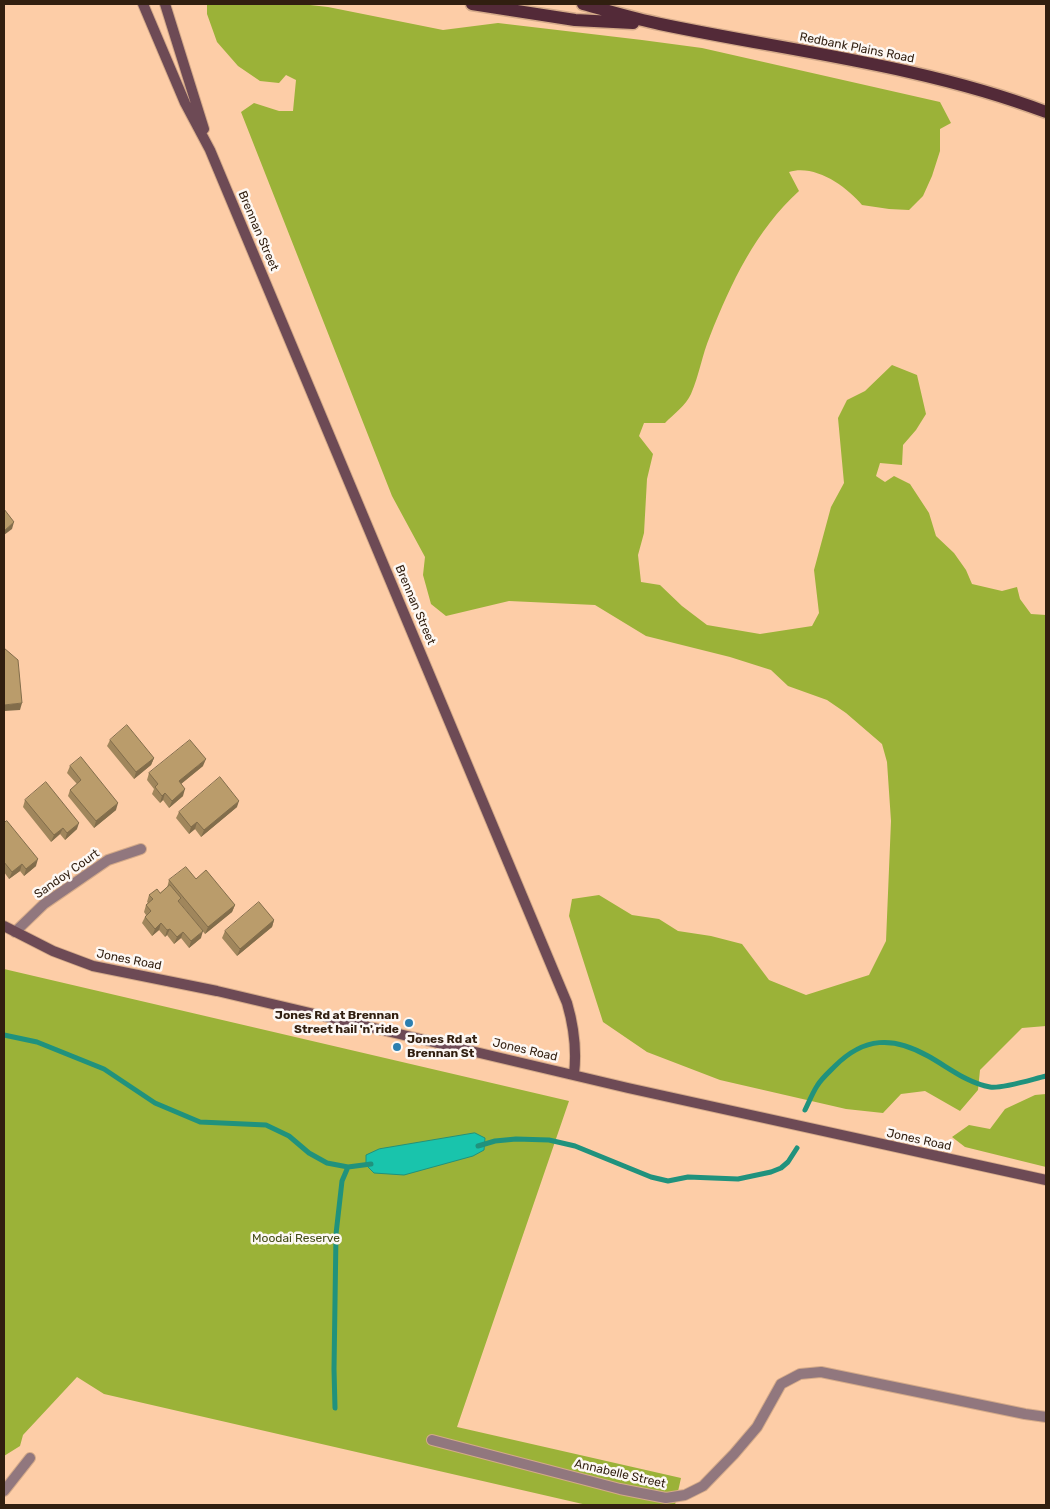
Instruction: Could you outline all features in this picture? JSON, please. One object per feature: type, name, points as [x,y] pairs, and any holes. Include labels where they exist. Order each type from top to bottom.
[{"type":"main road","name":"Redbank Plains Road","points":[[472,4],[575,20],[658,24]]},
{"type":"main road","name":"Redbank Plains Road","points":[[583,4],[658,24],[898,69],[967,87],[1046,112]]},
{"type":"street","name":"Brennan Street","points":[[144,4],[185,103],[210,150],[567,1003],[574,1026],[576,1048],[574,1074]]},
{"type":"street","name":"Brennan Street","points":[[165,4],[210,150]]},
{"type":"street","name":"Sandoy Court","points":[[15,932],[44,904],[108,860],[141,849]]},
{"type":"street","name":"Jones Road","points":[[4,926],[53,951],[93,966],[217,991],[742,1113],[1046,1180]]},
{"type":"street","name":"Annabelle Street","points":[[432,1440],[620,1489],[666,1498],[685,1495],[703,1486],[757,1427],[781,1384],[800,1374],[821,1372],[1025,1414],[1046,1416]]},
{"type":"street","points":[[4,1491],[30,1458]]},
{"type":"green space","points":[[207,4],[301,4],[328,7],[443,30],[498,23],[702,48],[940,102],[951,123],[940,129],[940,151],[932,176],[923,196],[909,210],[862,205],[848,191],[829,178],[809,171],[789,172],[799,191],[770,223],[746,258],[710,336],[689,398],[665,423],[644,423],[639,436],[653,454],[647,479],[644,533],[638,555],[641,582],[660,585],[682,606],[707,625],[760,634],[812,626],[819,613],[814,570],[831,507],[844,483],[838,418],[847,400],[865,391],[892,365],[917,375],[926,414],[916,430],[903,445],[902,465],[880,463],[876,476],[885,482],[894,476],[910,484],[929,513],[936,536],[954,553],[966,570],[972,584],[1002,591],[1017,587],[1020,599],[1031,614],[1046,615],[1046,1026],[1022,1028],[980,1070],[978,1090],[960,1111],[925,1091],[901,1094],[883,1113],[846,1109],[720,1080],[647,1052],[603,1022],[569,916],[572,899],[599,895],[632,915],[659,919],[678,931],[711,936],[742,944],[769,980],[806,995],[869,975],[886,941],[891,821],[887,762],[882,744],[846,713],[827,700],[788,686],[771,670],[730,657],[646,636],[595,605],[509,601],[446,616],[431,604],[423,575],[425,557],[392,496],[241,112],[254,103],[279,111],[293,111],[296,80],[286,75],[279,83],[260,81],[238,66],[217,42],[207,14]]},
{"type":"green space","name":"Moodai Reserve","points":[[4,969],[569,1101],[457,1427],[681,1478],[675,1505],[587,1505],[104,1394],[77,1377],[23,1435],[20,1446],[4,1456]]},
{"type":"green space","points":[[1046,1094],[1046,1167],[965,1147],[952,1137],[969,1125],[990,1129],[1005,1109],[1035,1095]]},
{"type":"water","points":[[475,1133],[485,1138],[484,1150],[473,1156],[404,1175],[374,1173],[366,1165],[366,1155],[379,1149]]},
{"type":"building","points":[[4,509],[14,522],[4,531]]},
{"type":"building","points":[[4,648],[18,660],[22,703],[4,705]]},
{"type":"building","points":[[127,725],[154,758],[136,772],[110,740]]},
{"type":"building","points":[[190,740],[206,759],[179,781],[185,789],[172,801],[165,793],[162,796],[155,787],[158,784],[149,773]]},
{"type":"building","points":[[81,757],[118,803],[96,821],[70,790],[81,780],[70,766]]},
{"type":"building","points":[[220,777],[239,801],[204,830],[197,822],[191,827],[179,812]]},
{"type":"building","points":[[46,782],[79,823],[67,833],[63,828],[54,835],[25,800]]},
{"type":"building","points":[[7,821],[38,859],[26,869],[22,864],[12,872],[4,862],[4,823]]},
{"type":"building","points":[[186,867],[196,879],[206,870],[235,905],[208,927],[169,880]]},
{"type":"building","points":[[170,885],[181,898],[178,901],[203,931],[191,941],[183,932],[177,937],[161,923],[155,929],[145,917],[151,911],[146,905],[153,899],[149,895],[157,889],[160,893]]},
{"type":"building","points":[[259,902],[274,920],[240,949],[225,931]]},
{"type":"waterway","points":[[4,1035],[37,1042],[104,1069],[155,1103],[200,1122],[266,1125],[289,1136],[309,1153],[327,1163],[348,1167],[371,1164]]},
{"type":"waterway","points":[[805,1110],[819,1083],[846,1056],[857,1049],[879,1043],[891,1043],[915,1049],[973,1082],[990,1087],[1010,1085],[1046,1076]]},
{"type":"waterway","points":[[478,1146],[495,1141],[516,1139],[549,1140],[575,1146],[651,1177],[668,1181],[688,1177],[738,1179],[771,1172],[781,1168],[788,1162],[797,1148]]},
{"type":"waterway","points":[[335,1408],[336,1234],[342,1181],[348,1167]]},
{"type":"place","name":"Jones Rd at Brennan Street hail 'n' ride","points":[[409,1023]]},
{"type":"place","name":"Jones Rd at Brennan St","points":[[397,1047]]}]
